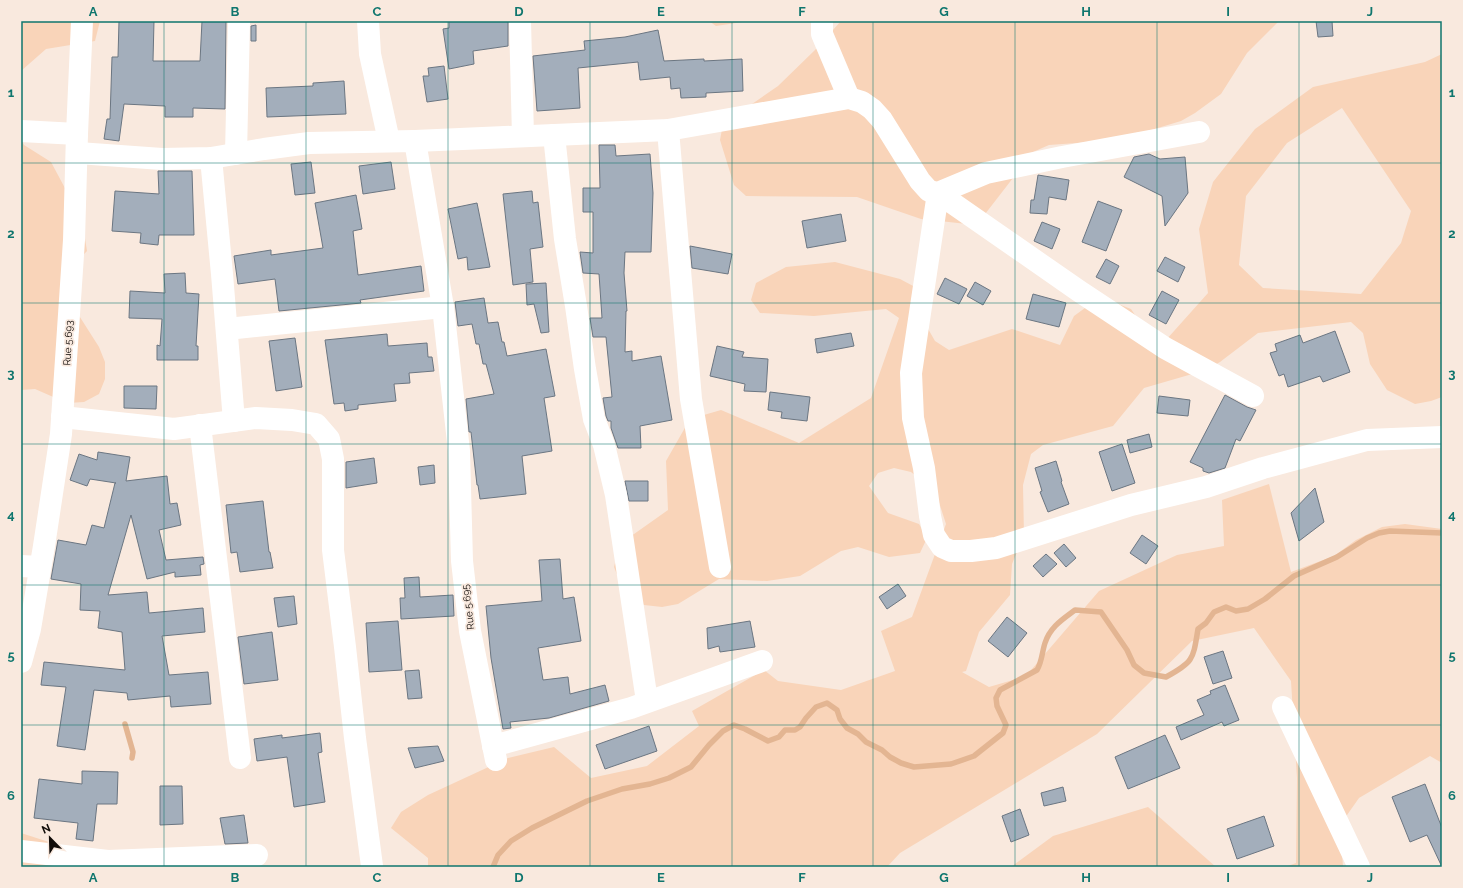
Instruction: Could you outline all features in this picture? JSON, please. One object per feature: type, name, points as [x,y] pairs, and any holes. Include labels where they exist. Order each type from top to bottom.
[{"type":"street","name":"Rue 5.693","points":[[21,662],[30,629],[31,566],[60,442],[74,240],[82,21]]},
{"type":"street","points":[[236,154],[239,21]]},
{"type":"street","points":[[368,21],[370,54],[389,141]]},
{"type":"street","points":[[520,21],[523,136]]},
{"type":"street","points":[[822,21],[822,34],[849,98]]},
{"type":"street","points":[[21,131],[77,144],[162,159],[211,158],[309,143],[414,141],[668,130],[849,98],[862,102],[872,109],[882,120],[920,181],[929,191],[938,193],[1079,291],[1165,348],[1253,396]]},
{"type":"street","points":[[668,130],[691,399],[720,567]]},
{"type":"street","points":[[938,193],[986,173],[1199,132]]},
{"type":"street","points":[[554,135],[565,239],[585,369],[594,418],[604,445],[616,495],[647,701],[762,661]]},
{"type":"street","name":"Rue 5.695","points":[[414,141],[442,307],[459,451],[463,568],[470,631],[495,753],[631,708],[647,701]]},
{"type":"street","points":[[211,158],[234,421]]},
{"type":"street","points":[[938,193],[911,373],[913,418],[924,468],[930,516],[934,535],[942,547],[952,551],[971,551],[996,548],[1131,505],[1206,487],[1263,468],[1367,440],[1442,437]]},
{"type":"street","points":[[227,329],[442,307]]},
{"type":"street","points":[[62,417],[174,429],[256,418],[292,420],[316,424],[329,439],[333,459],[333,550],[372,866]]},
{"type":"street","points":[[200,425],[240,758]]},
{"type":"street","points":[[1283,707],[1359,867]]},
{"type":"street","points":[[21,851],[108,861],[178,863],[257,855]]},
{"type":"shaded area","points":[[21,21],[100,21],[95,41],[46,49],[21,71]]},
{"type":"shaded area","points":[[709,21],[749,21],[716,26]]},
{"type":"shaded area","points":[[841,21],[1279,21],[1247,53],[1221,94],[1195,113],[1181,121],[1118,140],[1049,145],[1033,152],[982,218],[967,224],[921,219],[857,197],[746,196],[734,185],[720,140],[723,124],[778,86],[815,50]]},
{"type":"shaded area","points":[[1442,54],[1442,397],[1415,404],[1387,390],[1370,364],[1363,333],[1351,322],[1258,333],[1220,362],[1206,370],[1144,388],[1113,426],[1043,445],[1031,454],[1023,485],[1024,535],[1012,564],[1010,595],[979,632],[966,671],[962,672],[989,687],[1026,676],[1099,591],[1177,555],[1224,546],[1222,500],[1269,484],[1291,572],[1334,556],[1356,540],[1382,527],[1405,524],[1442,529],[1442,763],[1430,756],[1359,798],[1340,825],[1343,867],[1285,867],[1296,863],[1297,778],[1291,681],[1254,628],[1192,641],[1097,734],[900,853],[887,867],[428,867],[428,858],[391,828],[401,812],[428,795],[508,758],[554,747],[591,778],[647,766],[699,726],[692,711],[764,670],[778,681],[841,690],[895,671],[881,631],[912,617],[946,524],[936,493],[911,472],[894,468],[878,473],[869,486],[888,513],[919,524],[927,538],[920,553],[889,557],[858,547],[841,551],[800,576],[767,581],[719,579],[678,604],[662,607],[644,605],[631,595],[620,582],[614,567],[618,551],[627,539],[668,510],[666,461],[690,419],[721,410],[799,443],[871,398],[899,318],[886,309],[814,316],[760,313],[751,300],[756,283],[786,267],[835,262],[900,279],[915,287],[927,327],[935,341],[949,350],[1012,329],[1060,345],[1074,316],[1100,297],[1131,309],[1149,336],[1166,340],[1208,293],[1199,229],[1213,182],[1255,129],[1313,87],[1425,62]],"holes":[[[1342,108],[1411,211],[1401,243],[1361,294],[1263,288],[1239,265],[1246,196],[1287,143]]]},
{"type":"shaded area","points":[[21,139],[24,145],[51,162],[82,220],[87,251],[64,275],[64,292],[99,347],[105,362],[105,379],[99,394],[84,402],[67,403],[35,389],[21,390]]},
{"type":"shaded area","points":[[1148,807],[1216,867],[1011,867],[1053,836]]},
{"type":"shaded area","points":[[21,833],[52,843],[64,853],[72,867],[21,867]]},
{"type":"building","points":[[119,21],[154,21],[153,61],[200,61],[202,21],[226,21],[225,109],[193,108],[193,117],[165,117],[165,106],[124,104],[119,141],[104,139],[107,119],[110,119],[112,57],[118,57]]},
{"type":"building","points":[[449,21],[508,21],[508,46],[473,51],[474,64],[449,69],[443,29],[449,28]]},
{"type":"building","points":[[1316,21],[1332,21],[1333,36],[1318,37]]},
{"type":"building","points":[[256,25],[256,41],[251,41],[251,26]]},
{"type":"building","points":[[658,30],[664,61],[742,59],[743,91],[706,93],[706,97],[681,98],[680,88],[671,89],[670,77],[640,80],[638,62],[578,68],[580,108],[537,111],[533,56],[585,50],[584,41],[625,37]]},
{"type":"building","points":[[444,66],[448,99],[427,102],[423,76],[429,76],[428,68]]},
{"type":"building","points":[[344,81],[346,114],[267,117],[266,88],[313,86],[313,83]]},
{"type":"building","points":[[599,145],[615,145],[616,156],[650,154],[653,193],[651,252],[625,252],[624,273],[627,311],[625,352],[632,351],[632,361],[661,356],[672,420],[640,426],[641,448],[618,448],[611,428],[611,421],[608,421],[606,416],[603,398],[612,397],[606,337],[593,337],[590,318],[602,318],[599,274],[583,273],[580,252],[593,253],[593,212],[583,212],[583,188],[600,188]]},
{"type":"building","points":[[1149,154],[1160,159],[1185,157],[1188,193],[1165,226],[1162,196],[1124,177],[1134,157]]},
{"type":"building","points":[[311,162],[315,193],[295,195],[291,164]]},
{"type":"building","points":[[391,162],[395,189],[363,194],[359,166]]},
{"type":"building","points":[[158,171],[192,171],[194,235],[159,235],[158,245],[140,243],[141,233],[112,231],[115,191],[159,194]]},
{"type":"building","points":[[1038,175],[1069,180],[1066,200],[1049,197],[1047,214],[1030,213],[1031,200],[1034,200]]},
{"type":"building","points":[[532,191],[533,203],[538,202],[543,247],[530,249],[533,282],[513,285],[503,194]]},
{"type":"building","points":[[356,195],[362,229],[353,231],[358,275],[421,266],[424,291],[360,300],[361,303],[279,311],[275,279],[238,284],[234,256],[271,250],[271,255],[323,248],[315,203]]},
{"type":"building","points":[[1098,201],[1122,210],[1106,251],[1082,242]]},
{"type":"building","points":[[477,203],[490,267],[468,270],[467,257],[458,259],[448,209]]},
{"type":"building","points":[[841,214],[846,241],[807,248],[802,221]]},
{"type":"building","points":[[1042,222],[1060,229],[1052,249],[1034,241]]},
{"type":"building","points":[[690,246],[732,254],[728,274],[692,268]]},
{"type":"building","points":[[1165,257],[1185,267],[1178,282],[1157,271]]},
{"type":"building","points":[[1106,259],[1119,266],[1110,284],[1096,277]]},
{"type":"building","points":[[185,273],[186,293],[199,294],[196,346],[198,346],[198,360],[157,360],[157,345],[160,346],[162,319],[129,318],[130,291],[165,293],[164,274]]},
{"type":"building","points":[[945,278],[967,289],[959,304],[937,294]]},
{"type":"building","points":[[975,282],[991,291],[983,305],[967,296]]},
{"type":"building","points":[[546,283],[549,332],[541,333],[534,304],[527,305],[526,284]]},
{"type":"building","points":[[1162,291],[1179,300],[1166,324],[1149,315]]},
{"type":"building","points":[[1033,294],[1066,303],[1059,327],[1026,319]]},
{"type":"building","points":[[484,298],[488,323],[498,322],[502,342],[504,342],[507,356],[546,349],[555,396],[544,398],[552,451],[522,456],[526,494],[480,499],[471,432],[469,432],[466,399],[494,394],[486,364],[483,364],[479,344],[476,344],[472,324],[458,326],[455,302]]},
{"type":"building","points":[[1335,331],[1350,372],[1323,382],[1320,376],[1288,387],[1284,374],[1279,376],[1270,353],[1277,351],[1275,344],[1300,335],[1303,343]]},
{"type":"building","points":[[851,333],[854,346],[817,353],[815,339]]},
{"type":"building","points":[[387,334],[388,346],[427,343],[428,357],[432,357],[434,371],[409,373],[410,383],[394,384],[396,401],[358,405],[358,409],[345,411],[344,403],[334,404],[325,340]]},
{"type":"building","points":[[295,338],[302,387],[276,391],[269,341]]},
{"type":"building","points":[[717,346],[744,352],[742,357],[768,359],[766,392],[744,391],[745,384],[710,376]]},
{"type":"building","points":[[124,386],[157,386],[156,409],[124,408]]},
{"type":"building","points":[[770,392],[810,397],[807,421],[781,418],[782,412],[768,410]]},
{"type":"building","points":[[1225,395],[1247,407],[1256,410],[1240,441],[1236,439],[1225,468],[1209,473],[1203,471],[1203,468],[1190,462]]},
{"type":"building","points":[[1159,396],[1190,400],[1188,416],[1157,413]]},
{"type":"building","points":[[1149,434],[1152,447],[1130,453],[1127,440]]},
{"type":"building","points":[[1122,444],[1135,483],[1112,491],[1099,452]]},
{"type":"building","points":[[98,452],[130,457],[126,481],[167,476],[170,504],[177,503],[181,525],[159,530],[166,560],[203,557],[204,564],[200,565],[201,575],[175,577],[175,572],[147,579],[131,515],[108,595],[147,592],[149,613],[203,608],[205,632],[162,636],[169,675],[208,672],[211,704],[171,707],[170,696],[128,700],[127,693],[94,690],[85,750],[57,746],[66,687],[41,685],[44,662],[125,670],[122,632],[98,628],[100,611],[80,610],[81,584],[51,579],[58,540],[86,545],[92,525],[104,528],[116,483],[90,479],[87,486],[70,480],[79,454],[97,460]]},
{"type":"building","points":[[374,458],[377,483],[346,488],[346,462]]},
{"type":"building","points":[[1056,461],[1062,481],[1061,482],[1069,504],[1048,512],[1040,492],[1042,491],[1035,468]]},
{"type":"building","points":[[434,465],[435,483],[420,485],[418,467]]},
{"type":"building","points":[[625,481],[648,481],[648,501],[629,501]]},
{"type":"building","points":[[1315,488],[1324,522],[1299,541],[1291,513]]},
{"type":"building","points":[[263,501],[269,552],[273,568],[240,572],[237,552],[231,553],[226,505]]},
{"type":"building","points":[[1142,535],[1158,546],[1146,564],[1130,553]]},
{"type":"building","points":[[1064,544],[1076,558],[1066,567],[1054,553]]},
{"type":"building","points":[[1046,554],[1057,564],[1043,577],[1033,566]]},
{"type":"building","points":[[560,559],[563,599],[574,597],[581,641],[538,648],[543,680],[568,677],[570,694],[605,685],[609,701],[549,718],[510,722],[511,728],[503,729],[491,658],[486,606],[542,601],[539,560]]},
{"type":"building","points":[[419,577],[420,597],[453,595],[454,616],[401,619],[400,598],[405,598],[404,578]]},
{"type":"building","points":[[898,584],[906,596],[887,609],[879,597]]},
{"type":"building","points":[[294,596],[297,624],[278,627],[274,598]]},
{"type":"building","points":[[1007,617],[1027,633],[1008,657],[988,641]]},
{"type":"building","points":[[398,621],[402,670],[369,672],[366,623]]},
{"type":"building","points":[[750,621],[755,647],[720,652],[719,646],[708,649],[707,628]]},
{"type":"building","points":[[272,632],[278,680],[244,684],[238,637]]},
{"type":"building","points":[[1223,651],[1232,678],[1213,684],[1204,657]]},
{"type":"building","points":[[419,670],[422,698],[408,699],[405,671]]},
{"type":"building","points":[[1225,685],[1239,720],[1224,726],[1222,722],[1181,740],[1176,727],[1204,715],[1197,700],[1211,694],[1210,691]]},
{"type":"building","points":[[649,726],[657,751],[605,769],[596,745]]},
{"type":"building","points":[[320,733],[322,752],[318,753],[325,802],[294,807],[287,757],[257,761],[254,739],[282,735],[282,738]]},
{"type":"building","points":[[1165,735],[1180,768],[1128,789],[1115,757]]},
{"type":"building","points":[[438,746],[444,761],[415,768],[408,748]]},
{"type":"building","points":[[82,771],[118,772],[117,804],[97,804],[93,841],[76,839],[78,823],[34,818],[39,779],[82,784]]},
{"type":"building","points":[[1425,784],[1442,828],[1442,867],[1427,835],[1410,842],[1392,797]]},
{"type":"building","points":[[160,786],[182,786],[183,824],[160,825]]},
{"type":"building","points":[[1063,787],[1066,801],[1044,806],[1041,793]]},
{"type":"building","points":[[1020,809],[1029,835],[1011,842],[1002,816]]},
{"type":"building","points":[[244,815],[248,843],[225,844],[220,818]]},
{"type":"building","points":[[1264,816],[1274,846],[1237,859],[1227,829]]},
{"type":"waterway","points":[[493,867],[498,855],[511,841],[532,828],[587,801],[622,789],[650,784],[669,778],[691,767],[723,731],[734,725],[768,741],[779,737],[785,730],[795,730],[800,727],[816,707],[827,703],[837,710],[840,719],[847,728],[858,734],[866,742],[882,750],[890,757],[901,763],[914,767],[951,764],[974,756],[1003,733],[1006,725],[997,706],[996,698],[1000,690],[1037,670],[1047,637],[1050,632],[1057,624],[1075,610],[1101,612],[1127,650],[1134,665],[1144,673],[1166,677],[1182,667],[1191,659],[1198,629],[1206,623],[1214,612],[1226,607],[1236,611],[1248,609],[1265,599],[1294,576],[1337,557],[1367,538],[1379,533],[1390,531],[1442,533]]},
{"type":"waterway","points":[[125,724],[133,752],[132,758]]}]
